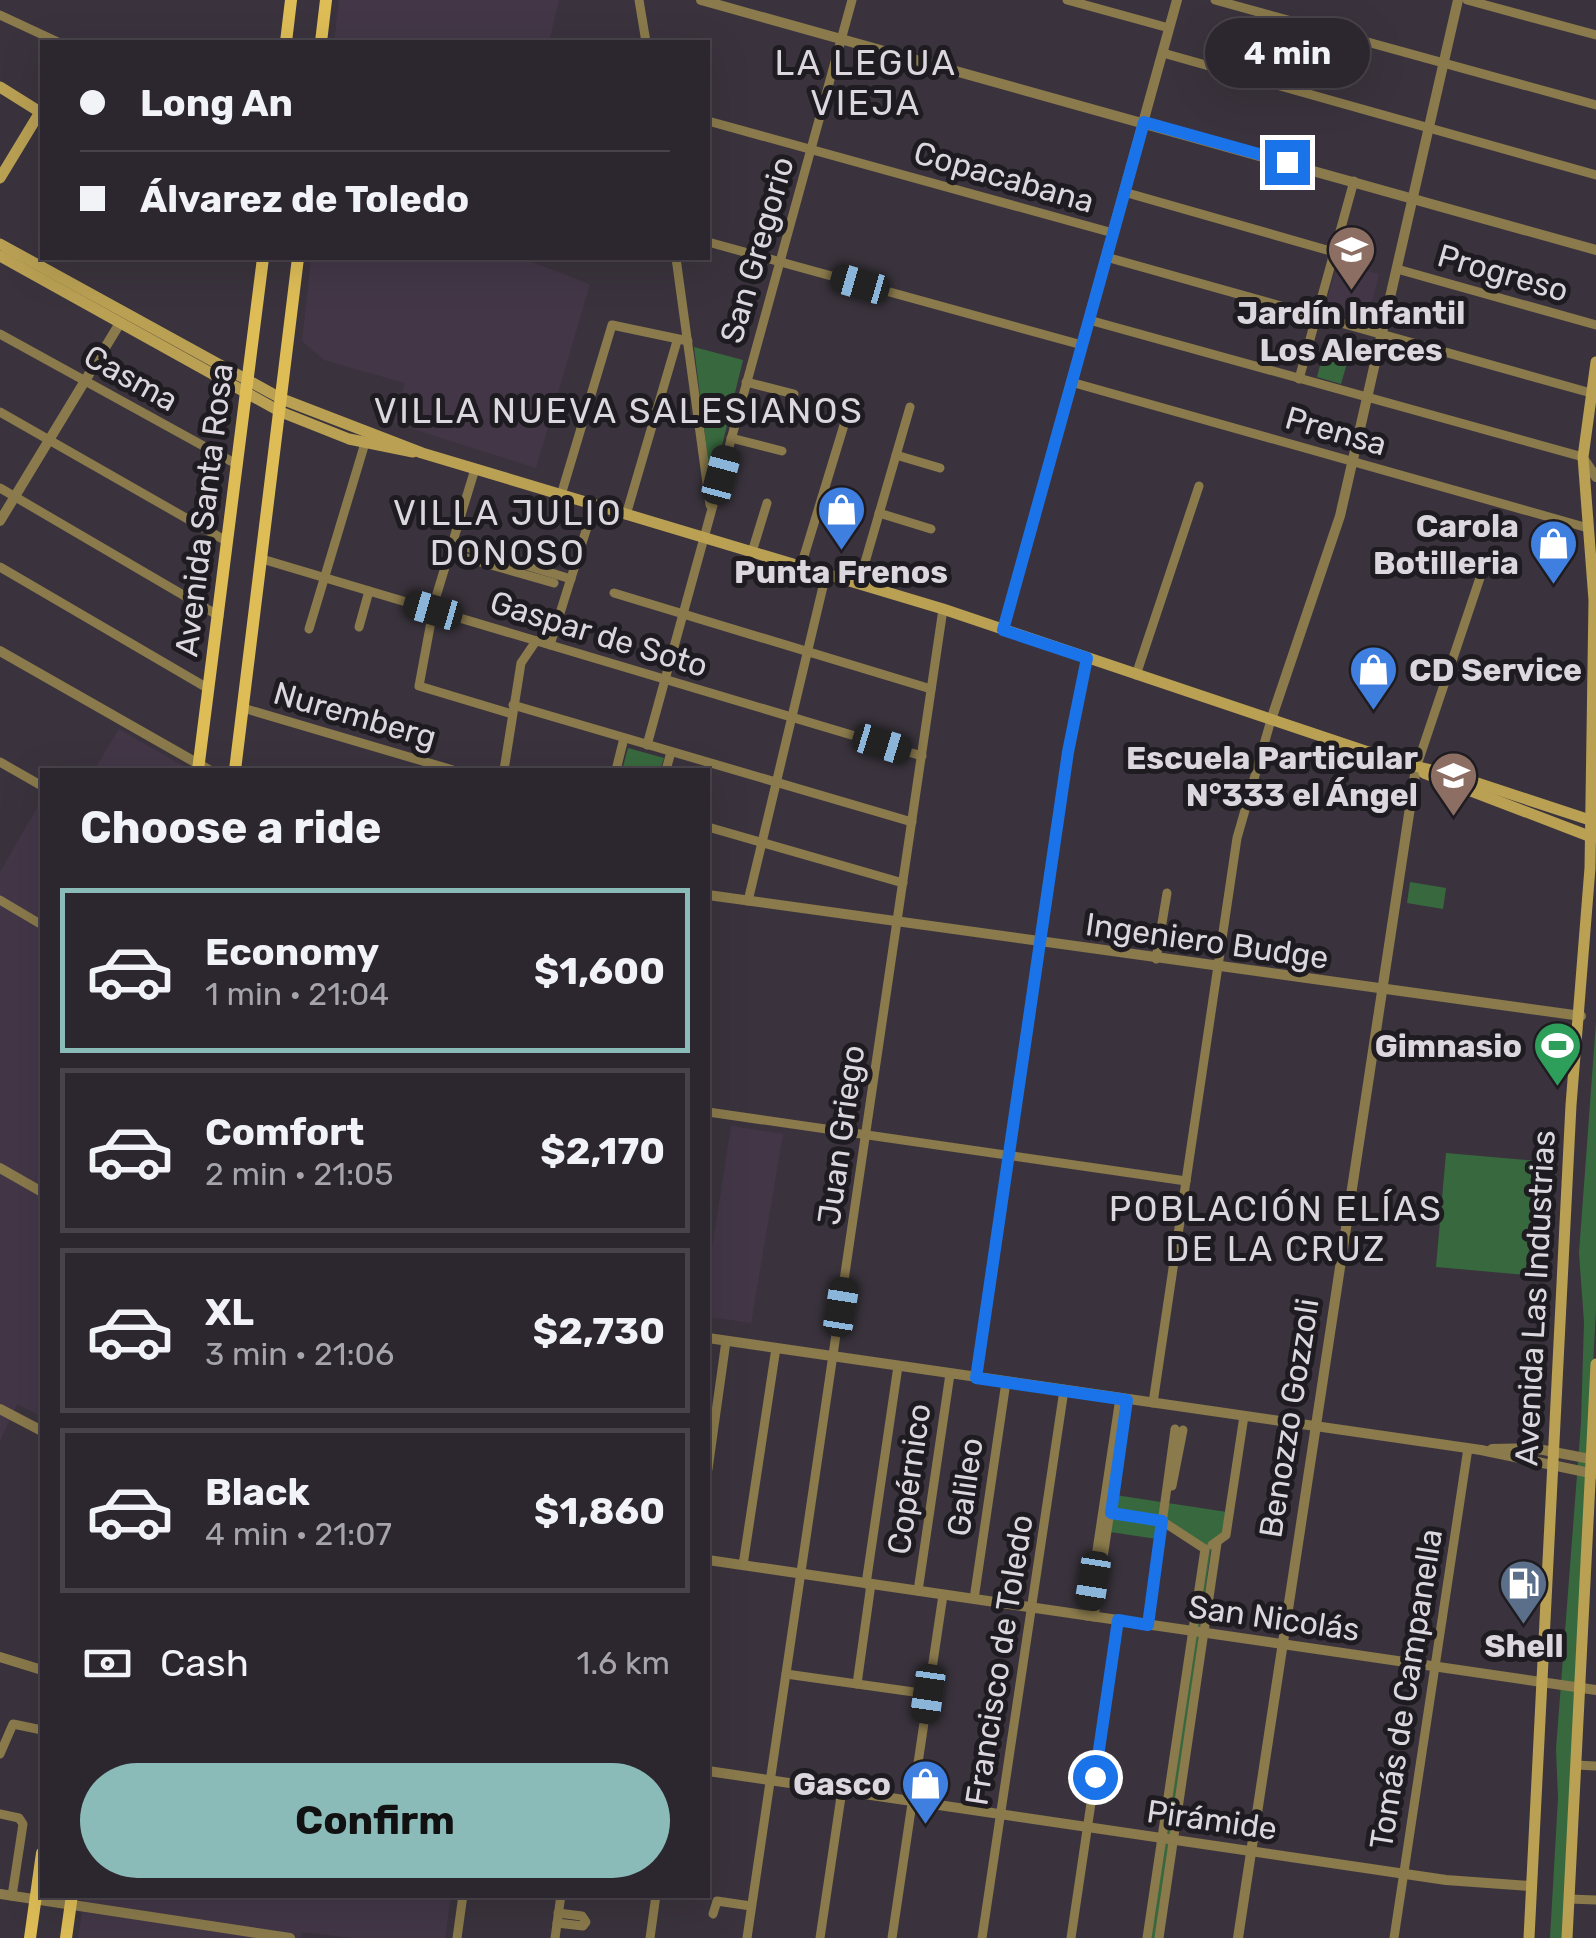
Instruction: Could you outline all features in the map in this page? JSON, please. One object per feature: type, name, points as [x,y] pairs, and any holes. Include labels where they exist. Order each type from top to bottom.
[{"type":"main road","points":[[286,40],[291,0]]},
{"type":"main road","points":[[321,40],[326,0]]},
{"type":"main road","points":[[0,88],[40,110]]},
{"type":"main road","points":[[0,178],[40,114]]},
{"type":"main road","points":[[0,244],[249,388]]},
{"type":"main road","points":[[0,256],[282,406],[364,443],[422,453]]},
{"type":"main road","name":"Avenida Santa Rosa","points":[[202,768],[263,260]]},
{"type":"main road","name":"Avenida Santa Rosa","points":[[234,768],[298,260]]},
{"type":"main road","name":"Avenida Las Industrias","points":[[1529,1938],[1571,1105],[1593,838],[1594,613],[1583,458],[1596,362]]},
{"type":"main road","points":[[282,406],[422,453],[942,609],[1416,768],[1453,775],[1593,822]]},
{"type":"main road","points":[[1416,768],[1458,789],[1593,838]]},
{"type":"main road","name":"Avenida Las Industrias","points":[[1567,1938],[1592,1528],[1596,1364]]},
{"type":"main road","points":[[30,1938],[40,1868]]},
{"type":"main road","points":[[66,1938],[71,1900]]},
{"type":"street","points":[[639,0],[646,40]]},
{"type":"street","points":[[701,0],[1596,250]]},
{"type":"street","name":"San Gregorio","points":[[647,744],[852,0]]},
{"type":"street","points":[[1067,0],[1170,28]]},
{"type":"street","points":[[1003,630],[1177,0]]},
{"type":"street","points":[[1215,0],[1596,105]]},
{"type":"street","points":[[1153,1403],[1240,822],[1336,530],[1458,0]]},
{"type":"street","points":[[1467,0],[1596,35]]},
{"type":"street","points":[[0,15],[54,40]]},
{"type":"street","points":[[1163,52],[1596,175]]},
{"type":"street","name":"Copacabana","points":[[710,123],[1112,234]]},
{"type":"street","points":[[1299,379],[1354,181]]},
{"type":"street","points":[[1124,192],[1334,252]]},
{"type":"street","points":[[710,243],[1082,345]]},
{"type":"street","points":[[1106,257],[1590,393]]},
{"type":"street","points":[[676,260],[682,341],[712,513]]},
{"type":"street","name":"Progreso","points":[[1396,269],[1596,325]]},
{"type":"street","points":[[1089,320],[1583,458],[1596,476]]},
{"type":"street","points":[[0,521],[120,323]]},
{"type":"street","points":[[561,495],[612,325],[682,341]]},
{"type":"street","name":"Casma","points":[[0,334],[238,465]]},
{"type":"street","points":[[626,514],[682,341]]},
{"type":"street","points":[[746,382],[794,394]]},
{"type":"street","name":"Prensa","points":[[1071,382],[1588,528]]},
{"type":"street","points":[[859,584],[910,407]]},
{"type":"street","points":[[0,412],[228,542]]},
{"type":"street","points":[[801,566],[848,412]]},
{"type":"street","points":[[731,438],[782,451]]},
{"type":"street","points":[[309,628],[364,443]]},
{"type":"street","points":[[896,455],[940,468]]},
{"type":"street","points":[[476,469],[433,610],[419,686],[647,744],[912,822]]},
{"type":"street","points":[[1136,675],[1199,486]]},
{"type":"street","points":[[0,488],[218,616]]},
{"type":"street","points":[[752,552],[767,503]]},
{"type":"street","points":[[550,645],[594,505]]},
{"type":"street","points":[[879,513],[931,529]]},
{"type":"street","points":[[451,548],[571,579]]},
{"type":"street","name":"Gaspar de Soto","points":[[262,559],[922,756]]},
{"type":"street","name":"Benozzo Gozzoli","points":[[1238,1938],[1379,990],[1416,768],[1486,560]]},
{"type":"street","points":[[0,568],[209,689]]},
{"type":"street","points":[[537,573],[554,583]]},
{"type":"street","points":[[748,901],[826,574]]},
{"type":"street","points":[[359,627],[370,592]]},
{"type":"street","points":[[614,593],[931,689]]},
{"type":"street","name":"Juan Griego","points":[[746,1938],[942,609]]},
{"type":"street","points":[[504,768],[520,663],[536,641]]},
{"type":"street","points":[[0,651],[202,768]]},
{"type":"street","points":[[976,1378],[1072,726],[1087,658]]},
{"type":"street","name":"Nuremberg","points":[[242,708],[446,768]]},
{"type":"street","points":[[616,768],[624,738]]},
{"type":"street","points":[[667,768],[672,752]]},
{"type":"street","points":[[0,762],[40,785]]},
{"type":"street","points":[[710,828],[904,883]]},
{"type":"street","points":[[1156,959],[1166,893]]},
{"type":"street","name":"Ingeniero Budge","points":[[710,895],[1581,1016]]},
{"type":"street","points":[[0,900],[40,924]]},
{"type":"street","points":[[710,1112],[1186,1182]]},
{"type":"street","points":[[0,1168],[40,1191]]},
{"type":"street","points":[[710,1338],[1481,1450],[1555,1460],[1594,1459]]},
{"type":"street","points":[[710,1454],[726,1341]]},
{"type":"street","points":[[746,1566],[778,1349]]},
{"type":"street","points":[[857,1684],[866,1583],[895,1366]]},
{"type":"street","name":"Copérnico","points":[[918,1591],[950,1374]]},
{"type":"street","name":"Galileo","points":[[974,1600],[1006,1382]]},
{"type":"street","name":"Francisco de Toledo","points":[[982,1938],[1064,1390]]},
{"type":"street","points":[[1091,1616],[1111,1513],[1124,1399]]},
{"type":"street","points":[[1091,1616],[1124,1399]]},
{"type":"street","points":[[0,1409],[40,1430]]},
{"type":"street","points":[[1205,1548],[1226,1535],[1244,1416]]},
{"type":"street","points":[[1148,1625],[1179,1429]]},
{"type":"street","name":"Tomás de Campanella","points":[[1394,1938],[1468,1448]]},
{"type":"street","points":[[1555,1460],[1594,1474]]},
{"type":"street","points":[[1111,1513],[1164,1522],[1205,1548]]},
{"type":"street","points":[[1147,1938],[1216,1543]]},
{"type":"street","points":[[1198,1632],[1205,1548]]},
{"type":"street","name":"San Nicolás","points":[[710,1560],[1596,1690]]},
{"type":"street","points":[[892,1938],[943,1595]]},
{"type":"street","points":[[1071,1938],[1118,1620]]},
{"type":"street","points":[[0,1657],[40,1669]]},
{"type":"street","points":[[786,1674],[928,1694]]},
{"type":"street","points":[[0,1754],[13,1724],[40,1730]]},
{"type":"street","points":[[1576,1765],[1596,1766]]},
{"type":"street","name":"Pirámide","points":[[710,1771],[1404,1873],[1531,1886]]},
{"type":"street","points":[[820,1938],[842,1790]]},
{"type":"street","points":[[0,1814],[19,1818],[23,1824],[6,1896],[71,1900],[290,1938]]},
{"type":"street","points":[[1159,1938],[1167,1838]]},
{"type":"street","points":[[457,1938],[464,1898]]},
{"type":"street","points":[[555,1938],[561,1898]]},
{"type":"street","points":[[650,1938],[656,1898]]},
{"type":"street","points":[[1569,1898],[1596,1900]]},
{"type":"street","points":[[713,1914],[718,1901],[752,1906]]},
{"type":"shaded area","points":[[339,0],[559,0],[549,40],[334,40]]},
{"type":"shaded area","points":[[311,260],[532,260],[590,284],[536,468],[394,423],[405,383],[324,360],[302,341]]},
{"type":"shaded area","name":"Jardín Infantil Los Alerces","points":[[1338,262],[1379,274],[1367,323],[1323,312]]},
{"type":"shaded area","points":[[119,729],[187,768],[95,768]]},
{"type":"shaded area","points":[[40,802],[40,1416],[17,1404],[0,1441],[0,872]]},
{"type":"shaded area","points":[[731,1126],[783,1134],[751,1323],[710,1317],[710,1261]]},
{"type":"shaded area","points":[[85,1898],[451,1898],[445,1938],[353,1938],[302,1932],[300,1938],[78,1938]]},
{"type":"green space","points":[[1328,335],[1353,342],[1341,384],[1317,377]]},
{"type":"green space","points":[[694,347],[743,360],[716,470],[710,475]]},
{"type":"green space","points":[[628,748],[664,758],[661,768],[623,768]]},
{"type":"green space","points":[[1410,882],[1446,888],[1443,909],[1407,903]]},
{"type":"green space","points":[[1596,1022],[1596,1309],[1563,1938],[1550,1938],[1558,1798],[1556,1749],[1581,1423],[1584,1322],[1579,1253]]},
{"type":"green space","points":[[1446,1153],[1537,1161],[1527,1275],[1436,1267]]},
{"type":"green space","points":[[1115,1495],[1227,1512],[1222,1537],[1205,1547],[1165,1519],[1113,1512]]},
{"type":"green space","points":[[1112,1517],[1159,1524],[1157,1539],[1110,1532]]},
{"type":"green space","points":[[1211,1549],[1157,1938],[1151,1938],[1207,1550]]},
{"type":"place","name":"Jardín Infantil Los Alerces","points":[[1351,292]]},
{"type":"place","name":"Punta Frenos","points":[[841,552]]},
{"type":"place","name":"Carola Botilleria","points":[[1554,586]]},
{"type":"place","name":"CD Service","points":[[1374,712]]},
{"type":"place","name":"Escuela Particular N°333 el Ángel","points":[[1453,818]]},
{"type":"place","name":"Gimnasio","points":[[1557,1088]]},
{"type":"place","name":"Shell","points":[[1524,1626]]},
{"type":"place","name":"Gasco","points":[[926,1826]]},
{"type":"district","name":"LA LEGUA VIEJA","points":[[866,83]]},
{"type":"district","name":"VILLA NUEVA SALESIANOS","points":[[619,411]]},
{"type":"district","name":"VILLA JULIO DONOSO","points":[[508,533]]},
{"type":"district","name":"POBLACIÓN ELÍAS DE LA CRUZ","points":[[1276,1229]]},
{"type":"route","points":[[1095,1777],[1118,1620],[1148,1625],[1162,1521],[1111,1513],[1127,1400],[976,1378],[1068,752],[1087,658],[1003,630],[1144,122],[1287,162]]}]
